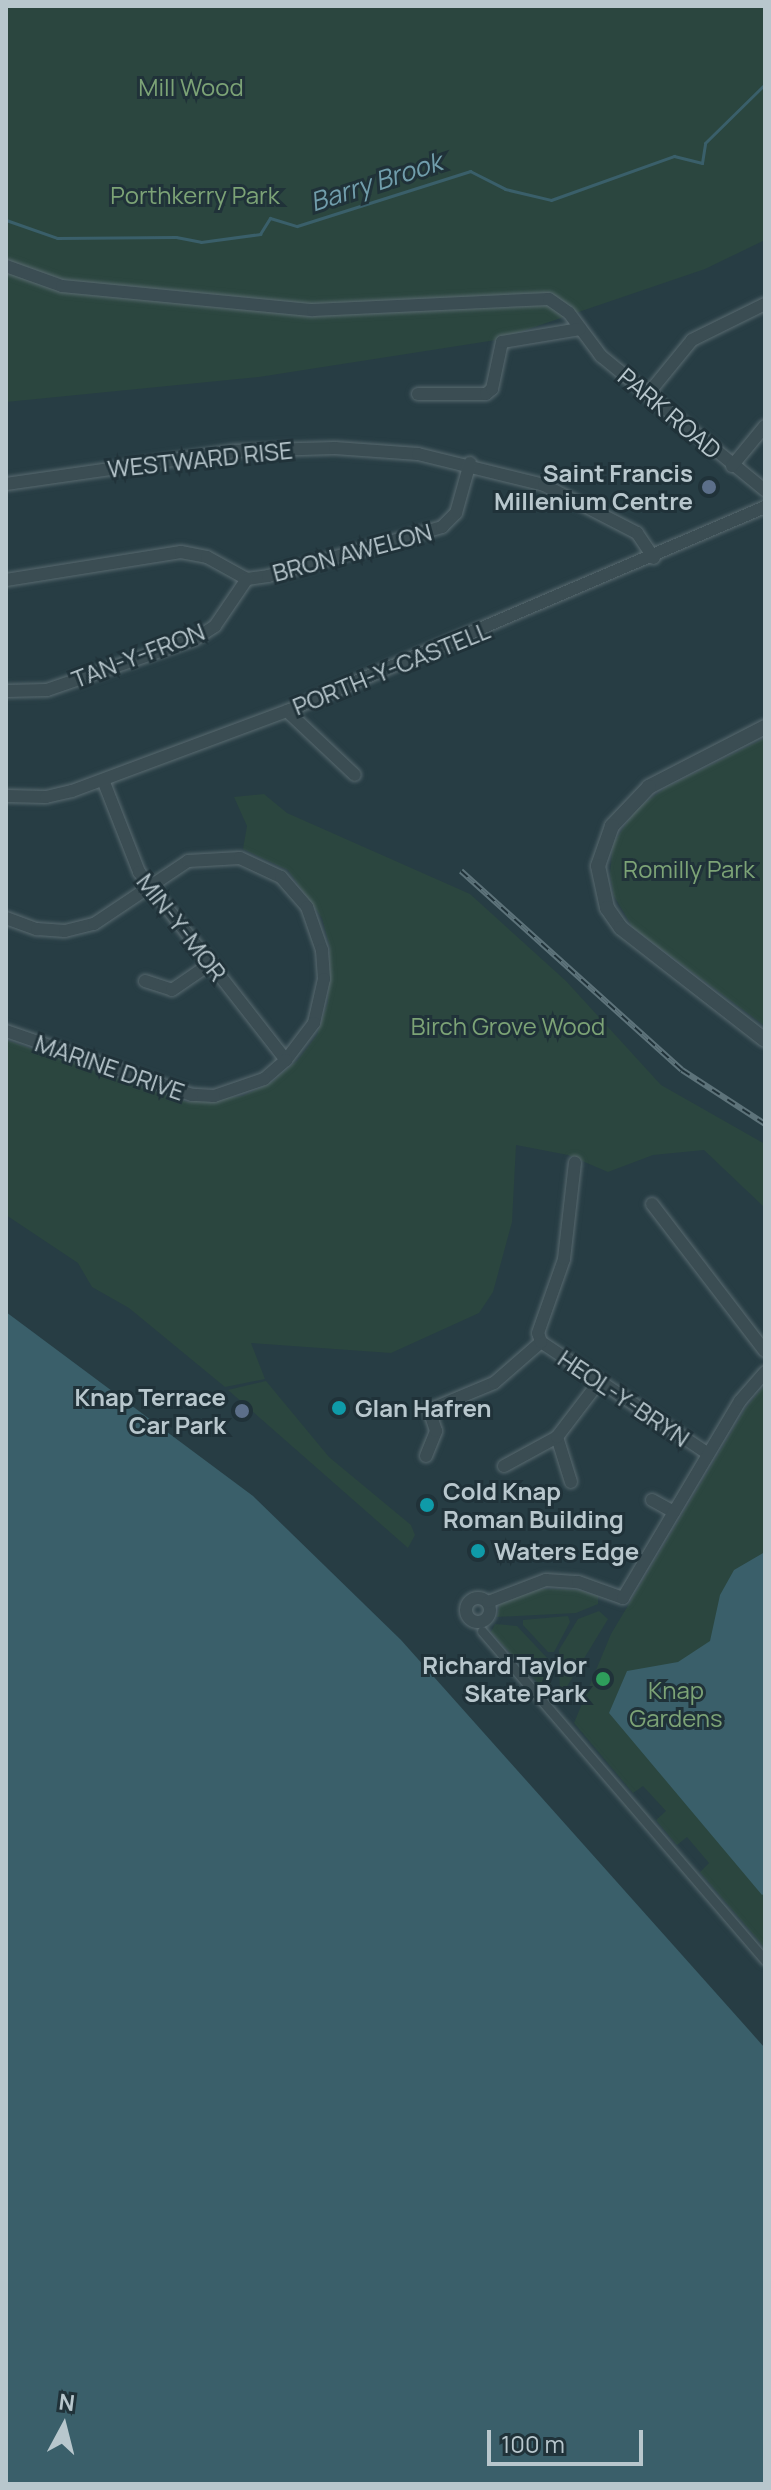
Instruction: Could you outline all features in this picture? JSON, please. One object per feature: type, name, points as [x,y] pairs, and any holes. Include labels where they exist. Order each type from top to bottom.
[{"type":"street","name":"PARK ROAD","points":[[6,266],[62,286],[313,310],[533,297],[561,304],[601,356],[765,490]]},
{"type":"street","points":[[652,397],[652,389],[692,340],[765,304]]},
{"type":"street","points":[[418,394],[486,394],[492,389],[502,342],[580,329]]},
{"type":"street","points":[[732,466],[765,426]]},
{"type":"street","name":"WESTWARD RISE","points":[[6,484],[234,451],[291,448],[418,454],[470,463],[579,500],[637,533],[654,558]]},
{"type":"street","name":"BRON AWELON","points":[[6,580],[181,552],[207,557],[247,579],[442,527],[456,513],[470,463]]},
{"type":"street","name":"PORTH-Y-CASTELL","points":[[6,796],[46,797],[103,780],[287,711],[654,558],[765,507]]},
{"type":"street","name":"TAN-Y-FRON","points":[[6,691],[47,690],[195,639],[225,613],[247,579]]},
{"type":"street","points":[[287,711],[355,775]]},
{"type":"street","points":[[765,727],[649,787],[612,826],[598,866],[607,908],[621,928],[765,1040]]},
{"type":"street","name":"MIN-Y-MOR","points":[[103,780],[128,848],[150,889],[286,1060]]},
{"type":"street","name":"MARINE DRIVE","points":[[6,918],[37,929],[65,931],[94,924],[150,889],[170,870],[211,856],[252,862],[292,886],[316,927],[324,979],[314,1023],[286,1060],[264,1079],[233,1092],[192,1095],[6,1031]]},
{"type":"street","points":[[145,981],[172,990],[210,964]]},
{"type":"street","points":[[426,1456],[436,1431],[429,1410],[494,1383],[541,1342],[538,1333],[564,1259],[575,1163]]},
{"type":"street","points":[[652,1204],[765,1351]]},
{"type":"street","name":"HEOL-Y-BRYN","points":[[541,1342],[708,1454]]},
{"type":"street","points":[[488,1602],[546,1580],[578,1582],[623,1598],[708,1454],[765,1372]]},
{"type":"street","points":[[504,1466],[557,1437],[599,1382]]},
{"type":"street","points":[[557,1437],[571,1482]]},
{"type":"street","points":[[652,1500],[674,1512]]},
{"type":"street","points":[[482,1631],[765,1960]]},
{"type":"green space","name":"Porthkerry Park","points":[[6,6],[765,6],[765,240],[705,269],[496,340],[259,377],[6,402]]},
{"type":"green space","name":"Romilly Park","points":[[765,738],[765,1026],[633,928],[614,896],[610,874],[613,844],[636,809],[667,787]]},
{"type":"green space","name":"Birch Grove Wood","points":[[264,794],[287,813],[470,894],[566,981],[661,1085],[765,1144],[765,1208],[704,1150],[653,1155],[608,1172],[568,1155],[516,1145],[512,1222],[493,1292],[479,1313],[391,1353],[251,1343],[265,1379],[225,1387],[129,1308],[92,1287],[78,1263],[6,1215],[6,1040],[187,1102],[243,1096],[272,1082],[298,1060],[317,1035],[328,1002],[330,947],[322,918],[288,870],[243,849],[247,826],[234,797]]},
{"type":"green space","points":[[266,1381],[329,1457],[411,1525],[415,1535],[408,1548],[228,1390]]},
{"type":"green space","name":"Knap Gardens","points":[[765,1385],[765,1948],[700,1872],[709,1863],[687,1837],[677,1845],[656,1820],[666,1811],[643,1786],[633,1793],[574,1723],[611,1634],[746,1408]]},
{"type":"green space","points":[[537,1589],[579,1590],[598,1596],[598,1604],[576,1613],[497,1617],[500,1603]]},
{"type":"green space","points":[[599,1611],[608,1619],[560,1698],[559,1650],[578,1619]]},
{"type":"green space","points":[[568,1616],[570,1622],[554,1652],[548,1652],[523,1625],[523,1620]]},
{"type":"green space","points":[[495,1624],[517,1626],[548,1659],[552,1698],[491,1632]]},
{"type":"water","points":[[6,1312],[253,1496],[401,1640],[765,2048],[765,2484],[6,2484]]},
{"type":"water","points":[[765,1552],[765,1893],[762,1895],[609,1713],[627,1671],[678,1662],[710,1641],[720,1595],[734,1570]]},
{"type":"waterway","name":"Barry Brook","points":[[6,220],[57,238],[176,237],[201,242],[260,234],[270,218],[297,226],[470,171],[505,189],[551,200],[674,156],[702,163],[705,143],[765,84]]},
{"type":"railway","points":[[461,871],[682,1070],[765,1124]]},
{"type":"place","name":"Saint Francis Millenium Centre","points":[[709,487]]},
{"type":"place","name":"Glan Hafren","points":[[339,1408]]},
{"type":"place","name":"Knap Terrace Car Park","points":[[242,1411]]},
{"type":"place","name":"Cold Knap Roman Building","points":[[427,1505]]},
{"type":"place","name":"Waters Edge","points":[[478,1551]]},
{"type":"place","name":"Richard Taylor Skate Park","points":[[603,1679]]},
{"type":"park label","name":"Mill Wood","points":[[191,87]]}]
